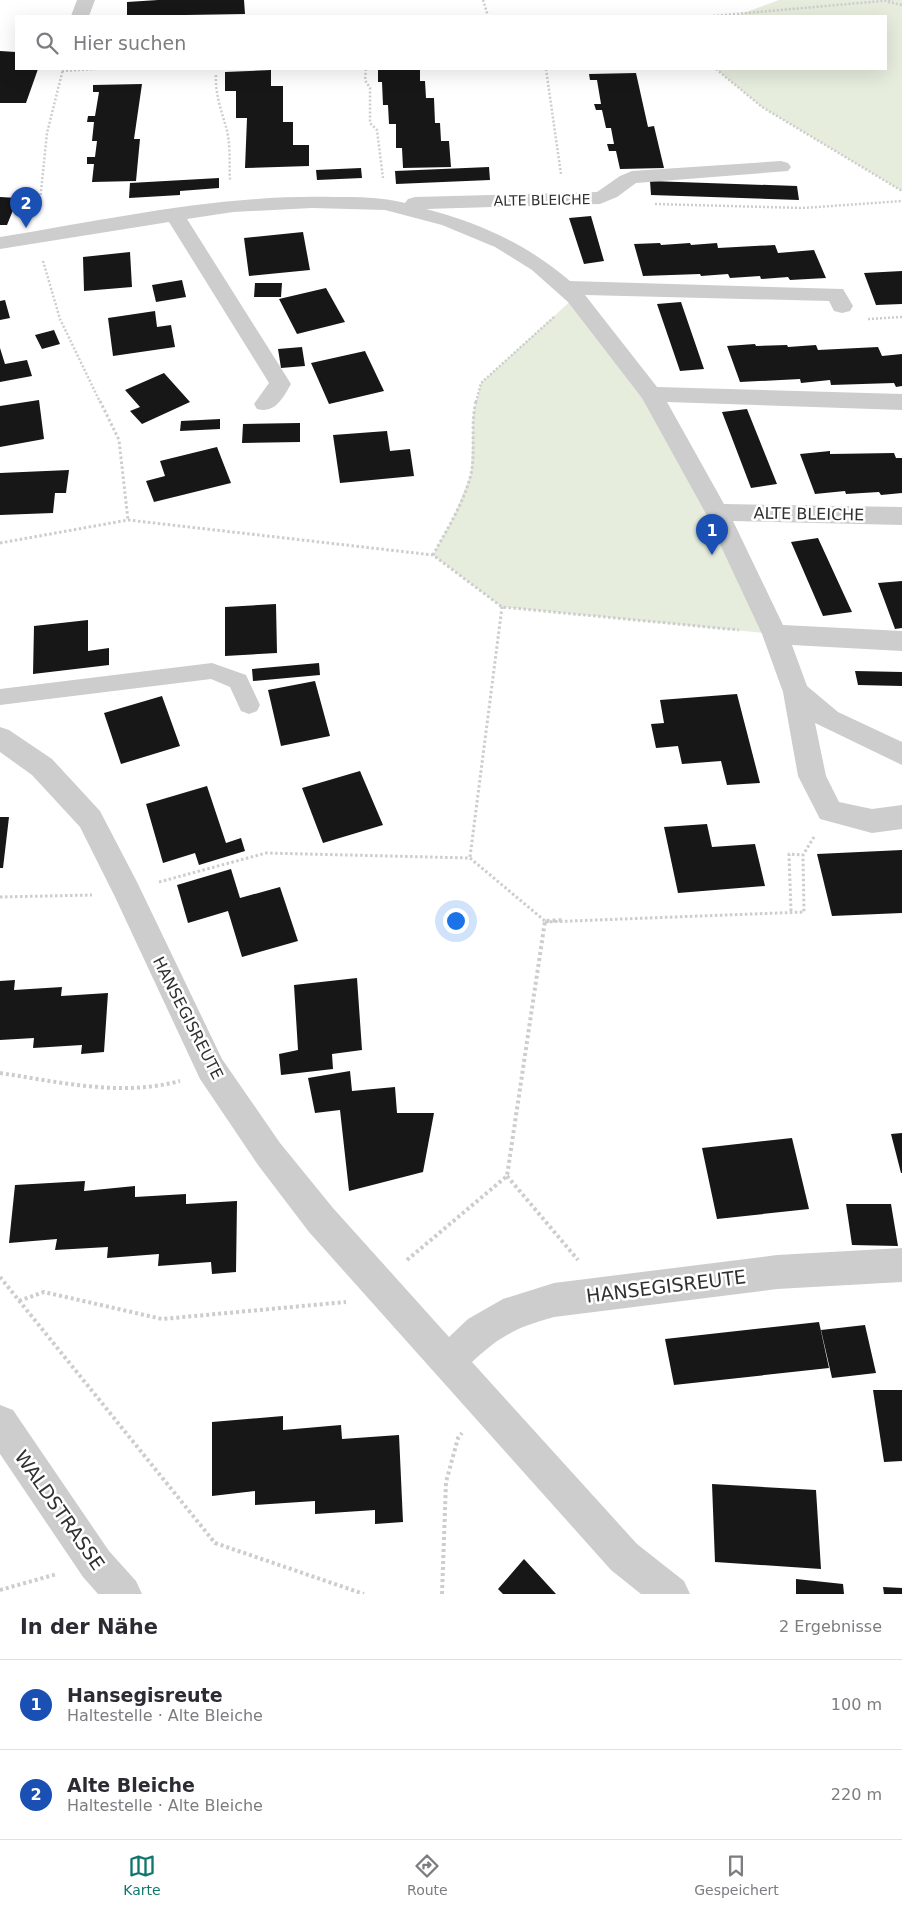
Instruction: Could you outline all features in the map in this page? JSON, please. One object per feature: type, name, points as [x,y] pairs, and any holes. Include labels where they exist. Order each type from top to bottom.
[{"type":"street","points":[[80,15],[86,0]]},
{"type":"street","name":"ALTE BLEICHE","points":[[0,243],[232,206],[312,202],[386,204],[600,198],[612,194],[621,182],[632,177],[781,167]]},
{"type":"street","name":"ALTE BLEICHE","points":[[386,204],[449,221],[502,243],[538,265],[570,293],[651,394],[717,512],[775,634],[796,692],[812,776],[830,811],[872,821],[902,817]]},
{"type":"street","points":[[174,214],[280,384],[265,404]]},
{"type":"street","points":[[570,293],[836,294],[842,306]]},
{"type":"street","points":[[651,394],[902,402]]},
{"type":"street","name":"ALTE BLEICHE","points":[[717,512],[902,516]]},
{"type":"street","points":[[775,634],[902,641]]},
{"type":"street","points":[[796,692],[829,719],[902,754]]},
{"type":"street","name":"HANSEGISREUTE","points":[[0,738],[42,766],[90,819],[127,891],[211,1069],[269,1154],[321,1220],[624,1558],[671,1594]]},
{"type":"street","name":"HANSEGISREUTE","points":[[449,1361],[480,1331],[515,1311],[554,1300],[777,1272],[902,1265]]},
{"type":"street","name":"WALDSTRASSE","points":[[0,1423],[96,1564],[123,1594]]},
{"type":"lane","points":[[0,697],[212,671],[238,681],[249,705]]},
{"type":"path","points":[[483,0],[488,15]]},
{"type":"path","points":[[728,15],[893,0]]},
{"type":"path","points":[[888,1],[902,5]]},
{"type":"path","points":[[62,70],[47,133],[37,238],[60,319],[119,440],[128,520]]},
{"type":"path","points":[[366,70],[365,80],[370,88],[370,123],[377,130],[386,204]]},
{"type":"path","points":[[546,70],[565,199]]},
{"type":"path","points":[[717,70],[762,107],[902,191]]},
{"type":"path","points":[[216,75],[215,90],[220,98],[221,117],[226,127],[232,206]]},
{"type":"path","points":[[600,198],[631,203],[803,208],[902,201]]},
{"type":"path","points":[[433,554],[472,474],[473,414],[481,383],[570,293]]},
{"type":"path","points":[[0,543],[128,520],[433,554],[502,607],[775,634]]},
{"type":"path","points":[[470,858],[502,607]]},
{"type":"path","points":[[0,896],[71,897],[127,891],[266,853],[470,858],[545,921],[804,912],[803,855],[789,854],[791,911]]},
{"type":"path","points":[[19,1301],[44,1292],[162,1319],[357,1301],[507,1176],[545,921]]},
{"type":"path","points":[[0,1073],[126,1090],[171,1085],[211,1069]]},
{"type":"path","points":[[507,1176],[592,1276],[596,1294]]},
{"type":"path","points":[[0,1277],[215,1543],[364,1594]]},
{"type":"path","points":[[442,1594],[446,1482],[458,1438],[488,1406]]},
{"type":"path","points":[[0,1590],[96,1564]]},
{"type":"green space","points":[[779,0],[902,0],[902,191],[762,107],[717,70],[887,70],[887,15],[739,15]]},
{"type":"green space","points":[[575,297],[618,350],[775,634],[502,607],[433,555],[454,516],[471,474],[473,414],[481,383]]},
{"type":"building","points":[[244,0],[245,14],[127,15],[127,2]]},
{"type":"building","points":[[0,51],[15,52],[15,70],[38,70],[26,103],[0,103]]},
{"type":"building","points":[[271,70],[271,86],[283,86],[283,122],[293,122],[293,145],[309,145],[309,166],[245,168],[247,118],[236,118],[236,91],[225,91],[225,72]]},
{"type":"building","points":[[378,70],[420,70],[420,81],[425,81],[426,98],[434,98],[435,123],[440,123],[441,141],[449,141],[451,167],[403,168],[402,148],[396,148],[396,124],[389,124],[388,105],[383,105],[382,82],[378,82]]},
{"type":"building","points":[[636,73],[648,127],[654,126],[664,168],[620,169],[616,151],[609,151],[607,144],[614,144],[611,128],[606,128],[602,110],[596,110],[594,104],[601,104],[597,80],[590,80],[589,74]]},
{"type":"building","points":[[142,84],[134,139],[140,139],[136,181],[92,182],[94,164],[87,164],[87,157],[95,157],[97,141],[92,141],[94,122],[87,122],[88,116],[95,116],[99,92],[93,92],[93,85]]},
{"type":"building","points":[[489,167],[490,180],[396,184],[395,171]]},
{"type":"building","points":[[361,168],[362,178],[317,180],[316,170]]},
{"type":"building","points":[[219,178],[219,188],[180,191],[180,195],[129,198],[130,183]]},
{"type":"building","points":[[650,181],[797,186],[799,200],[651,195]]},
{"type":"building","points":[[0,197],[18,198],[7,225],[0,225]]},
{"type":"building","points":[[591,216],[604,261],[584,264],[569,218]]},
{"type":"building","points":[[303,232],[310,270],[249,276],[244,238]]},
{"type":"building","points":[[660,243],[661,245],[690,243],[691,245],[717,243],[718,248],[775,245],[778,253],[814,250],[826,278],[790,280],[788,277],[761,279],[760,276],[730,278],[728,274],[643,276],[634,244]]},
{"type":"building","points":[[130,252],[132,287],[84,291],[83,257]]},
{"type":"building","points":[[902,271],[902,304],[876,305],[864,273]]},
{"type":"building","points":[[182,280],[186,297],[156,302],[152,285]]},
{"type":"building","points":[[255,283],[282,283],[281,297],[254,297]]},
{"type":"building","points":[[326,288],[345,322],[297,334],[279,299]]},
{"type":"building","points":[[5,300],[10,318],[0,320],[0,301]]},
{"type":"building","points":[[681,302],[704,369],[680,371],[657,304]]},
{"type":"building","points":[[155,311],[157,327],[171,325],[175,347],[113,356],[108,318]]},
{"type":"building","points":[[54,330],[60,344],[42,349],[35,335]]},
{"type":"building","points":[[755,344],[756,346],[787,345],[788,347],[816,345],[818,350],[878,347],[882,356],[902,354],[902,386],[896,387],[894,383],[831,385],[830,380],[801,383],[800,379],[740,382],[727,346]]},
{"type":"building","points":[[302,347],[305,366],[281,368],[278,349]]},
{"type":"building","points":[[0,348],[5,364],[27,360],[32,376],[0,382]]},
{"type":"building","points":[[365,351],[384,391],[329,404],[311,363]]},
{"type":"building","points":[[164,373],[190,402],[142,424],[130,411],[140,407],[125,390]]},
{"type":"building","points":[[39,400],[44,439],[0,447],[0,406]]},
{"type":"building","points":[[747,409],[777,484],[751,488],[722,412]]},
{"type":"building","points":[[220,419],[220,429],[180,431],[181,421]]},
{"type":"building","points":[[300,423],[300,442],[242,443],[243,424]]},
{"type":"building","points":[[387,431],[390,451],[410,449],[414,476],[340,483],[333,435]]},
{"type":"building","points":[[217,447],[231,483],[154,502],[146,481],[165,476],[160,461]]},
{"type":"building","points":[[830,451],[830,454],[894,453],[896,458],[902,458],[902,493],[881,495],[879,492],[846,494],[845,491],[815,494],[800,454]]},
{"type":"building","points":[[69,470],[66,493],[55,493],[53,513],[0,515],[0,473]]},
{"type":"building","points":[[818,538],[852,612],[823,616],[791,542]]},
{"type":"building","points":[[902,581],[902,628],[895,629],[878,583]]},
{"type":"building","points":[[276,604],[277,653],[225,656],[225,607]]},
{"type":"building","points":[[88,620],[88,651],[109,648],[109,665],[33,674],[34,626]]},
{"type":"building","points":[[319,663],[320,675],[253,681],[252,669]]},
{"type":"building","points":[[855,671],[902,672],[902,686],[858,685]]},
{"type":"building","points":[[315,681],[330,736],[281,746],[268,690]]},
{"type":"building","points":[[737,694],[760,783],[727,785],[721,761],[682,764],[678,746],[656,748],[651,724],[664,723],[660,700]]},
{"type":"building","points":[[162,696],[180,746],[121,764],[104,713]]},
{"type":"building","points":[[360,771],[383,825],[323,843],[302,788]]},
{"type":"building","points":[[207,786],[226,843],[241,838],[245,851],[199,865],[195,853],[163,863],[146,804]]},
{"type":"building","points":[[0,817],[9,817],[3,868],[0,868]]},
{"type":"building","points":[[707,824],[712,847],[755,844],[765,886],[678,893],[664,827]]},
{"type":"building","points":[[902,850],[902,913],[832,916],[817,854]]},
{"type":"building","points":[[231,869],[240,898],[280,887],[298,941],[242,957],[228,911],[188,923],[177,885]]},
{"type":"building","points":[[357,978],[362,1050],[332,1054],[333,1069],[281,1075],[279,1054],[298,1050],[294,985]]},
{"type":"building","points":[[15,980],[14,990],[62,987],[61,996],[108,993],[104,1052],[81,1054],[82,1045],[33,1048],[34,1038],[0,1040],[0,981]]},
{"type":"building","points":[[350,1071],[352,1091],[395,1087],[397,1113],[434,1113],[423,1172],[349,1191],[340,1110],[315,1113],[308,1078]]},
{"type":"building","points":[[902,1133],[902,1173],[901,1173],[891,1134]]},
{"type":"building","points":[[792,1138],[809,1209],[717,1219],[702,1148]]},
{"type":"building","points":[[85,1181],[84,1191],[135,1186],[135,1197],[186,1194],[186,1204],[237,1201],[236,1272],[212,1274],[211,1262],[158,1266],[159,1254],[107,1258],[108,1247],[55,1250],[57,1239],[9,1243],[15,1185]]},
{"type":"building","points":[[846,1204],[891,1204],[898,1246],[852,1245]]},
{"type":"building","points":[[819,1322],[829,1368],[674,1385],[665,1339]]},
{"type":"building","points":[[865,1325],[876,1373],[832,1378],[821,1330]]},
{"type":"building","points":[[873,1390],[902,1390],[902,1461],[884,1462]]},
{"type":"building","points":[[283,1416],[283,1430],[341,1425],[342,1439],[399,1435],[403,1522],[375,1524],[375,1510],[315,1514],[315,1501],[255,1505],[255,1491],[212,1496],[212,1422]]},
{"type":"building","points":[[712,1484],[816,1490],[821,1569],[715,1562]]},
{"type":"building","points":[[524,1559],[556,1594],[503,1594],[498,1589]]},
{"type":"building","points":[[796,1579],[843,1584],[844,1594],[796,1594]]},
{"type":"building","points":[[883,1587],[902,1588],[902,1594],[884,1594]]},
{"type":"place","name":"Alte Bleiche","points":[[26,228]]},
{"type":"place","name":"Hansegisreute","points":[[712,555]]}]
